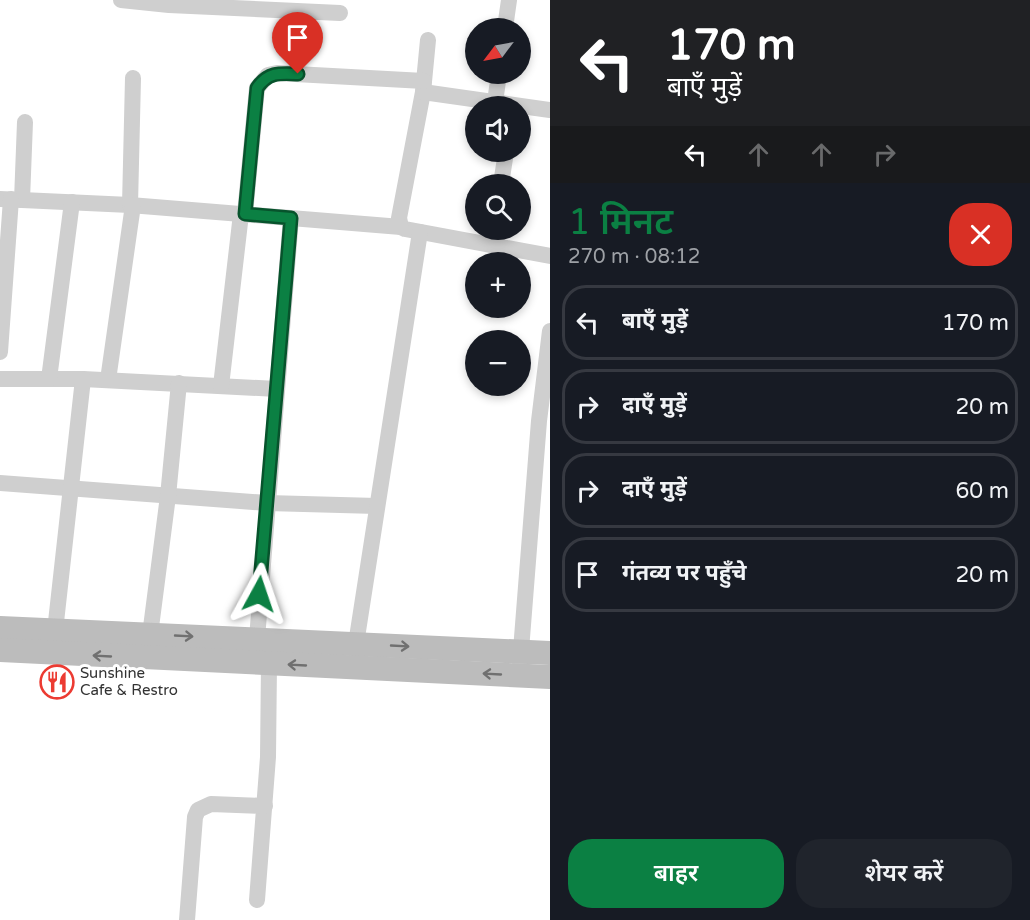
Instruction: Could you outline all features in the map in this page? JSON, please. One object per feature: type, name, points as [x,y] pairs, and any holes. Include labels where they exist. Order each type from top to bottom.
[{"type":"main road","points":[[0,628],[54,642],[262,664],[550,677]]},
{"type":"main road","points":[[0,650],[54,642],[150,635],[550,653]]},
{"type":"street","points":[[121,0],[169,5],[340,13]]},
{"type":"street","points":[[507,18],[509,0]]},
{"type":"street","points":[[401,227],[399,218],[423,87],[429,40]]},
{"type":"street","points":[[221,386],[257,88],[268,75],[277,73],[423,87],[466,96]]},
{"type":"street","points":[[108,380],[132,205],[134,78]]},
{"type":"street","points":[[531,108],[550,110]]},
{"type":"street","points":[[0,352],[11,199],[25,122]]},
{"type":"street","points":[[11,199],[132,205],[401,227],[420,232],[465,235]]},
{"type":"street","points":[[49,379],[72,202]]},
{"type":"street","points":[[257,900],[268,757],[262,664],[255,639],[291,218]]},
{"type":"street","points":[[356,644],[420,232]]},
{"type":"street","points":[[502,240],[550,256]]},
{"type":"street","points":[[519,676],[539,421],[550,331]]},
{"type":"street","points":[[0,379],[83,379],[277,389]]},
{"type":"street","points":[[54,642],[83,379]]},
{"type":"street","points":[[150,635],[168,496],[179,383]]},
{"type":"street","points":[[0,483],[267,503],[377,506]]},
{"type":"street","points":[[187,920],[195,817],[198,810],[211,804],[265,806]]},
{"type":"place","name":"Sunshine Cafe & Restro","points":[[57,682]]},
{"type":"route","points":[[259,594],[291,218],[245,214],[257,88],[268,75],[298,74]]}]
